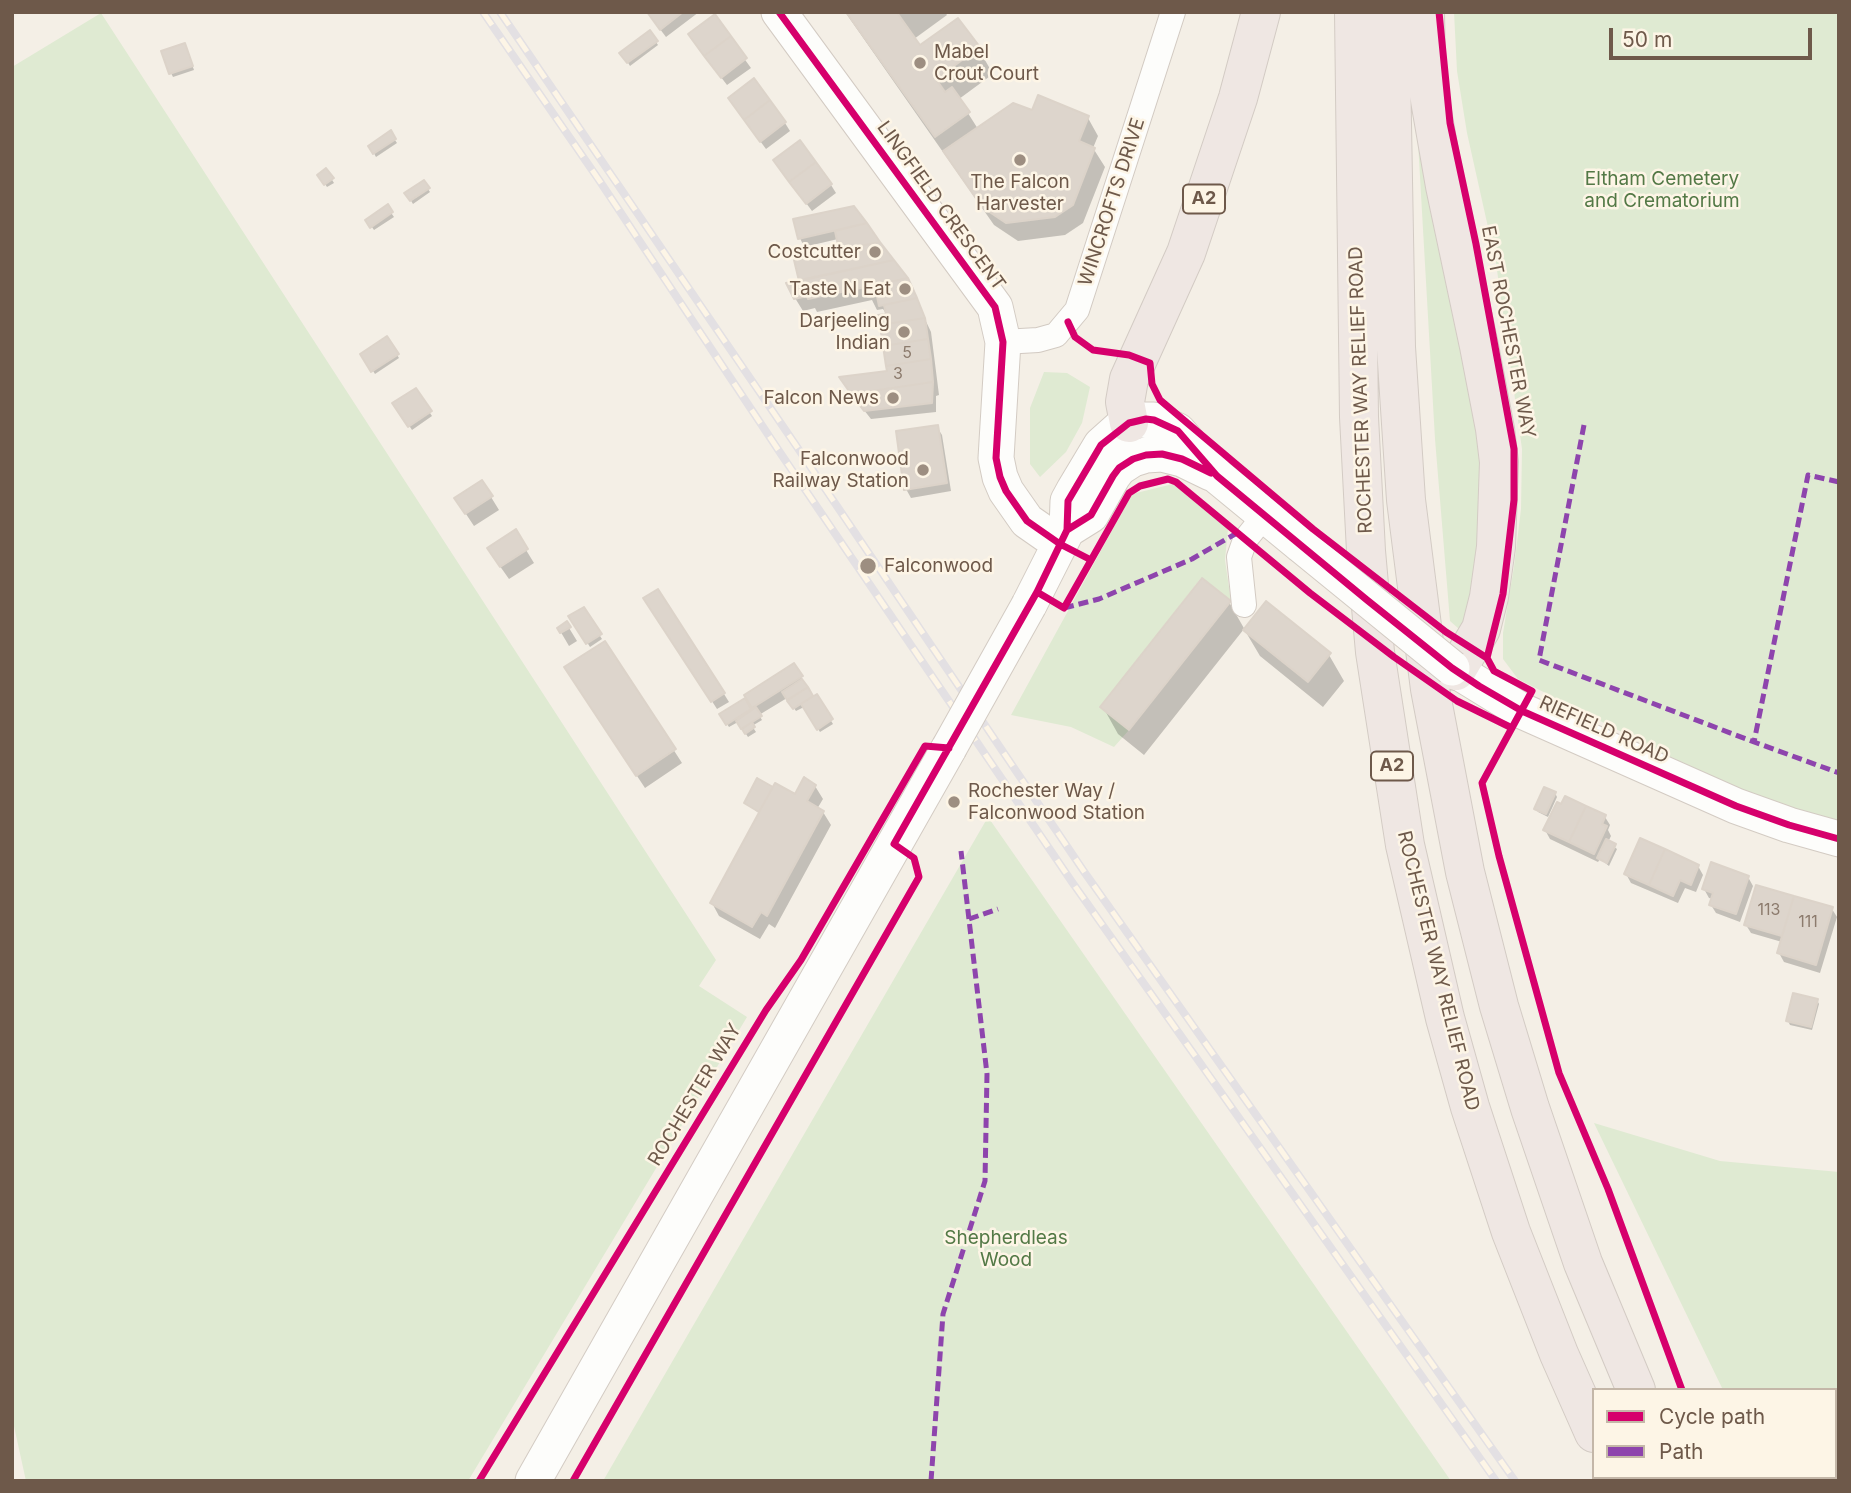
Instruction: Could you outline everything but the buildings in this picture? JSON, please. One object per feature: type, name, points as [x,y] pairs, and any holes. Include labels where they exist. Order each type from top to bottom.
[{"type":"highway","name":"A2","points":[[1129,423],[1125,402],[1129,379],[1186,253],[1238,98],[1261,12]]},
{"type":"highway","name":"A2","points":[[1354,12],[1373,70]]},
{"type":"highway","name":"A2","points":[[1373,70],[1390,12]]},
{"type":"highway","points":[[1425,12],[1426,67],[1430,100],[1445,186],[1482,360],[1499,462],[1496,547],[1489,597],[1481,629],[1454,669]]},
{"type":"highway","name":"ROCHESTER WAY RELIEF ROAD","points":[[1373,70],[1406,500],[1430,690],[1465,872],[1499,1006],[1530,1108],[1583,1263],[1635,1388]]},
{"type":"highway","name":"ROCHESTER WAY RELIEF ROAD","points":[[1373,70],[1359,417],[1366,551],[1375,652],[1405,845],[1436,980],[1470,1107],[1511,1232],[1559,1354],[1592,1428]]},
{"type":"street","name":"LINGFIELD CRESCENT","points":[[779,12],[995,307],[1003,342],[996,458],[1000,477],[1006,491],[1027,521],[1064,537]]},
{"type":"street","name":"WINCROFTS DRIVE","points":[[1003,342],[1038,340],[1056,335],[1077,310],[1173,12]]},
{"type":"street","name":"RIEFIELD ROAD","points":[[1129,423],[1154,420],[1178,432],[1217,475],[1454,669],[1522,710],[1728,803],[1789,825],[1839,839]]},
{"type":"street","points":[[533,1481],[1029,605],[1064,537],[1068,501],[1074,490],[1101,445],[1129,423]]},
{"type":"street","name":"RIEFIELD ROAD","points":[[1064,537],[1091,515],[1119,468],[1133,459],[1153,454],[1172,456],[1217,475]]},
{"type":"street","points":[[1244,605],[1239,557],[1245,540],[1265,515]]},
{"type":"green space","name":"Eltham Cemetery and Crematorium","points":[[1454,12],[1839,12],[1839,827],[1755,800],[1518,679],[1503,659],[1503,633],[1521,509],[1522,449],[1496,263],[1467,133],[1457,71]]},
{"type":"green space","points":[[101,13],[716,960],[699,986],[747,1017],[468,1481],[26,1481],[12,1417],[12,67]]},
{"type":"green space","points":[[1416,107],[1485,481],[1468,637],[1450,621],[1435,439]]},
{"type":"green space","points":[[1044,372],[1067,373],[1090,387],[1082,423],[1066,452],[1040,477],[1030,464],[1030,408]]},
{"type":"green space","points":[[1173,484],[1228,529],[1225,560],[1231,601],[1201,578],[1101,707],[1129,730],[1114,747],[1071,727],[1011,715],[1132,494]]},
{"type":"green space","name":"Shepherdleas Wood","points":[[988,817],[1451,1481],[603,1481]]},
{"type":"green space","points":[[1594,1123],[1720,1161],[1839,1172],[1839,1481],[1766,1479],[1837,1479],[1837,1388],[1722,1388]]},
{"type":"railway","points":[[483,12],[1072,882],[1496,1481]]},
{"type":"railway","points":[[500,12],[1085,873],[1515,1481]]},
{"type":"marked path","points":[[1584,425],[1539,660],[1754,742]]},
{"type":"marked path","points":[[1839,482],[1808,475],[1754,742],[1839,773]]},
{"type":"marked path","points":[[1064,608],[1099,599],[1192,559],[1237,533]]},
{"type":"marked path","points":[[931,1481],[943,1314],[985,1181],[987,1074],[961,851]]},
{"type":"marked path","points":[[969,919],[998,909]]},
{"type":"cycle path","points":[[779,12],[995,307],[1003,342],[996,458],[1000,477],[1006,491],[1027,521],[1060,544],[1091,560]]},
{"type":"cycle path","name":"EAST ROCHESTER WAY","points":[[1439,12],[1450,123],[1476,244],[1514,449],[1514,500],[1503,594],[1487,658]]},
{"type":"cycle path","points":[[1068,322],[1075,337],[1093,350],[1129,355],[1150,363],[1152,384],[1160,400],[1313,529],[1446,632],[1487,658],[1494,671],[1532,691],[1482,783],[1499,856],[1559,1073],[1608,1189],[1681,1388]]},
{"type":"cycle path","points":[[573,1481],[919,877],[914,858],[894,844],[1037,592],[1067,530],[1068,501],[1101,445],[1129,423],[1154,420],[1178,431],[1217,476],[1367,600],[1452,668],[1479,686],[1522,711],[1736,806],[1839,839]]},
{"type":"cycle path","points":[[1067,530],[1091,515],[1113,476],[1119,468],[1133,459],[1162,454],[1182,459],[1211,473]]},
{"type":"cycle path","points":[[1037,592],[1064,608],[1129,493],[1140,486],[1168,479],[1176,482],[1310,593],[1394,657],[1457,701],[1512,728]]},
{"type":"cycle path","name":"ROCHESTER WAY","points":[[479,1481],[766,1010],[801,960],[925,746],[949,748]]},
{"type":"place","name":"Mabel Crout Court","points":[[920,63]]},
{"type":"place","name":"The Falcon Harvester","points":[[1020,160]]},
{"type":"place","name":"Costcutter","points":[[875,252]]},
{"type":"place","name":"Taste N Eat","points":[[905,289]]},
{"type":"place","name":"Darjeeling Indian","points":[[904,332]]},
{"type":"place","name":"Falcon News","points":[[893,398]]},
{"type":"place","name":"Falconwood Railway Station","points":[[923,470]]},
{"type":"place","name":"Falconwood","points":[[868,566]]},
{"type":"place","name":"Rochester Way / Falconwood Station","points":[[954,802]]}]
